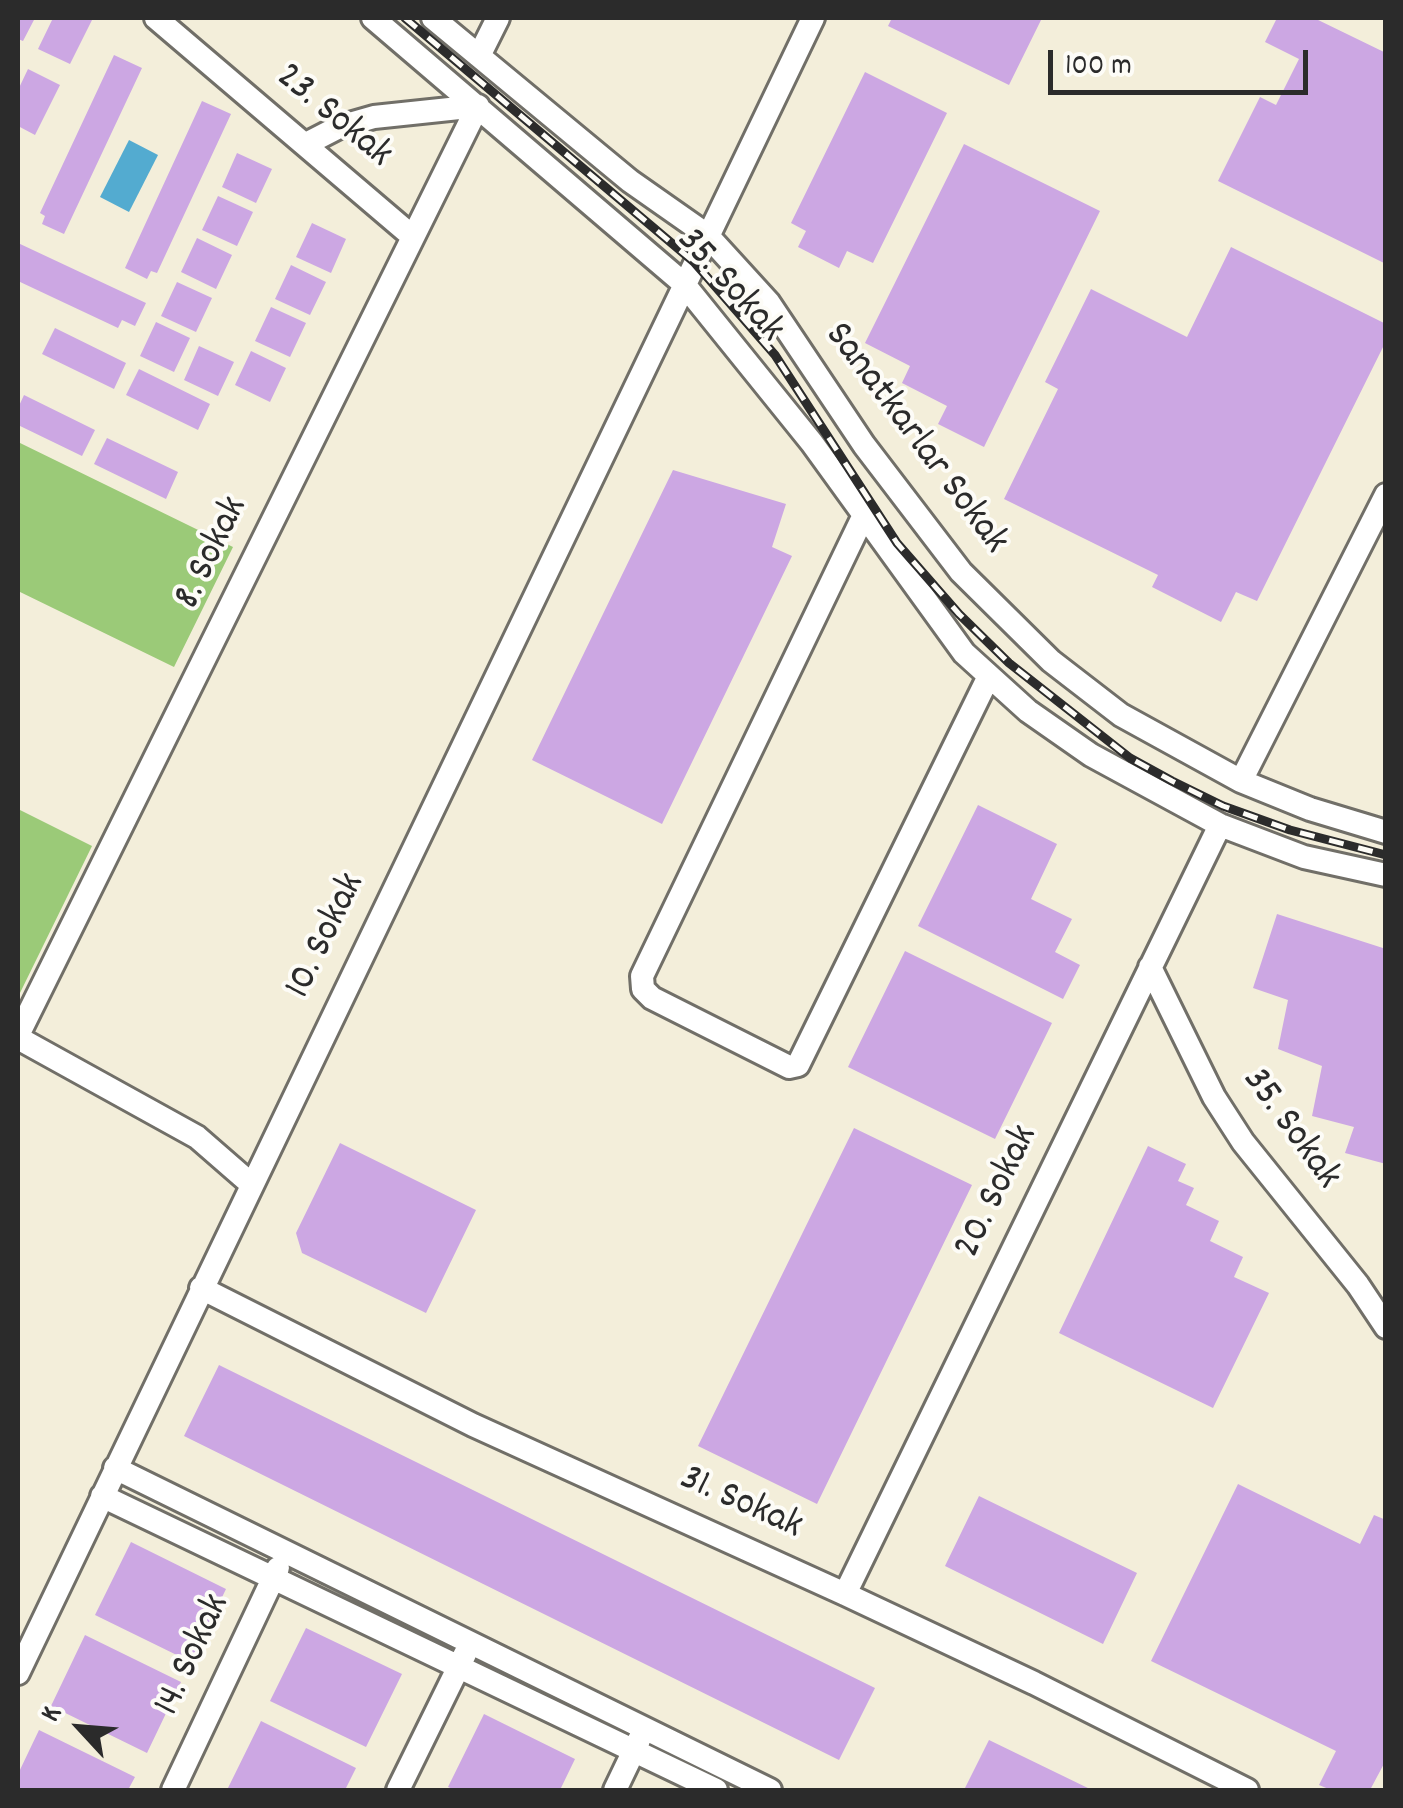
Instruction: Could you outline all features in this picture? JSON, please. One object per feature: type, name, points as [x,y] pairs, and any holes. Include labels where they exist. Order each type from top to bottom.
[{"type":"street","name":"23. Sokak","points":[[156,18],[413,236]]},
{"type":"street","name":"35. Sokak","points":[[373,18],[684,283],[812,443],[964,653],[1028,711],[1090,755],[1220,825],[1304,857],[1386,875]]},
{"type":"street","name":"Sanatkarlar Sokak","points":[[432,18],[630,180],[707,235],[768,304],[864,445],[961,572],[1051,661],[1121,714],[1240,781],[1386,832]]},
{"type":"street","points":[[479,56],[498,18]]},
{"type":"street","name":"10. Sokak","points":[[18,1673],[813,18]]},
{"type":"street","points":[[306,144],[338,127],[374,118],[478,106]]},
{"type":"street","name":"8. Sokak","points":[[18,1036],[478,106]]},
{"type":"street","points":[[1240,781],[1386,494]]},
{"type":"street","points":[[864,515],[642,976],[643,988],[652,998],[789,1067],[798,1065],[989,676]]},
{"type":"street","name":"20. Sokak","points":[[845,1594],[1220,825]]},
{"type":"street","name":"35. Sokak","points":[[1150,967],[1214,1096],[1243,1142],[1358,1285],[1386,1326]]},
{"type":"street","points":[[18,1036],[197,1137],[251,1184]]},
{"type":"street","name":"31. Sokak","points":[[202,1288],[473,1425],[845,1594],[1247,1790]]},
{"type":"street","points":[[115,1468],[770,1790]]},
{"type":"street","points":[[102,1496],[716,1790]]},
{"type":"street","name":"14. Sokak","points":[[173,1790],[285,1554]]},
{"type":"street","points":[[398,1790],[469,1645]]},
{"type":"street","points":[[615,1790],[645,1729]]},
{"type":"green space","points":[[18,442],[233,547],[174,667],[18,591]]},
{"type":"green space","points":[[18,809],[92,846],[18,997]]},
{"type":"water","points":[[129,140],[158,155],[129,212],[100,197]]},
{"type":"building","points":[[18,18],[35,18],[23,41],[18,39]]},
{"type":"building","points":[[53,18],[93,18],[70,64],[38,49]]},
{"type":"building","points":[[892,18],[1042,18],[1009,85],[888,26]]},
{"type":"building","points":[[1277,18],[1314,18],[1386,53],[1386,264],[1218,181],[1260,97],[1276,105],[1299,59],[1265,42]]},
{"type":"building","points":[[114,55],[142,68],[64,234],[42,224],[45,216],[40,213]]},
{"type":"building","points":[[28,69],[60,85],[35,135],[18,126],[18,90]]},
{"type":"building","points":[[865,72],[947,113],[873,263],[847,251],[839,268],[798,247],[806,231],[791,223]]},
{"type":"building","points":[[202,101],[231,114],[157,273],[151,271],[147,279],[125,268]]},
{"type":"building","points":[[964,144],[1100,211],[984,447],[938,424],[947,406],[902,383],[910,366],[865,343]]},
{"type":"building","points":[[237,153],[272,169],[256,203],[222,187]]},
{"type":"building","points":[[218,196],[253,212],[237,246],[202,230]]},
{"type":"building","points":[[312,223],[346,239],[331,273],[296,257]]},
{"type":"building","points":[[197,238],[232,255],[216,289],[181,272]]},
{"type":"building","points":[[18,243],[146,303],[135,326],[122,320],[118,328],[18,281]]},
{"type":"building","points":[[1231,247],[1386,324],[1386,341],[1257,601],[1236,592],[1221,622],[1152,587],[1158,575],[1004,499],[1058,389],[1045,382],[1091,289],[1187,337]]},
{"type":"building","points":[[291,265],[326,282],[310,315],[275,299]]},
{"type":"building","points":[[177,282],[212,298],[196,332],[161,316]]},
{"type":"building","points":[[271,307],[306,323],[290,357],[255,341]]},
{"type":"building","points":[[156,322],[190,338],[174,372],[140,356]]},
{"type":"building","points":[[55,328],[126,363],[114,389],[42,354]]},
{"type":"building","points":[[199,346],[234,362],[218,396],[184,380]]},
{"type":"building","points":[[251,351],[286,368],[270,402],[235,385]]},
{"type":"building","points":[[139,369],[210,404],[198,430],[126,395]]},
{"type":"building","points":[[24,395],[95,430],[82,456],[18,425],[18,408]]},
{"type":"building","points":[[107,438],[178,472],[166,499],[94,464]]},
{"type":"building","points":[[673,470],[786,504],[772,547],[792,556],[662,824],[532,760]]},
{"type":"building","points":[[978,805],[1057,844],[1031,899],[1072,919],[1055,952],[1080,965],[1063,999],[918,926]]},
{"type":"building","points":[[1277,914],[1386,949],[1386,1164],[1345,1153],[1354,1127],[1312,1116],[1322,1066],[1278,1049],[1288,1000],[1253,988]]},
{"type":"building","points":[[905,951],[1052,1023],[995,1139],[848,1067]]},
{"type":"building","points":[[854,1128],[972,1185],[817,1504],[698,1446]]},
{"type":"building","points":[[340,1143],[476,1210],[426,1313],[302,1253],[296,1233]]},
{"type":"building","points":[[1148,1146],[1186,1164],[1178,1181],[1194,1188],[1186,1205],[1219,1221],[1210,1241],[1243,1257],[1234,1277],[1269,1293],[1213,1408],[1059,1333]]},
{"type":"building","points":[[219,1365],[875,1688],[839,1760],[184,1436]]},
{"type":"building","points":[[1238,1484],[1360,1544],[1374,1515],[1386,1520],[1386,1760],[1370,1790],[1331,1790],[1319,1785],[1336,1751],[1151,1661]]},
{"type":"building","points":[[979,1496],[1137,1573],[1103,1644],[945,1566]]},
{"type":"building","points":[[131,1542],[226,1589],[191,1662],[95,1615]]},
{"type":"building","points":[[306,1628],[402,1674],[366,1747],[270,1701]]},
{"type":"building","points":[[85,1635],[181,1682],[147,1753],[51,1706]]},
{"type":"building","points":[[484,1714],[575,1759],[560,1790],[448,1787]]},
{"type":"building","points":[[261,1721],[356,1768],[345,1790],[227,1790]]},
{"type":"building","points":[[39,1730],[135,1777],[128,1790],[18,1790],[18,1774]]},
{"type":"building","points":[[989,1740],[1092,1790],[964,1790]]},
{"type":"railway","points":[[405,18],[694,262],[775,355],[897,543],[959,614],[1009,663],[1130,758],[1172,781],[1223,806],[1290,830],[1386,855]]}]
